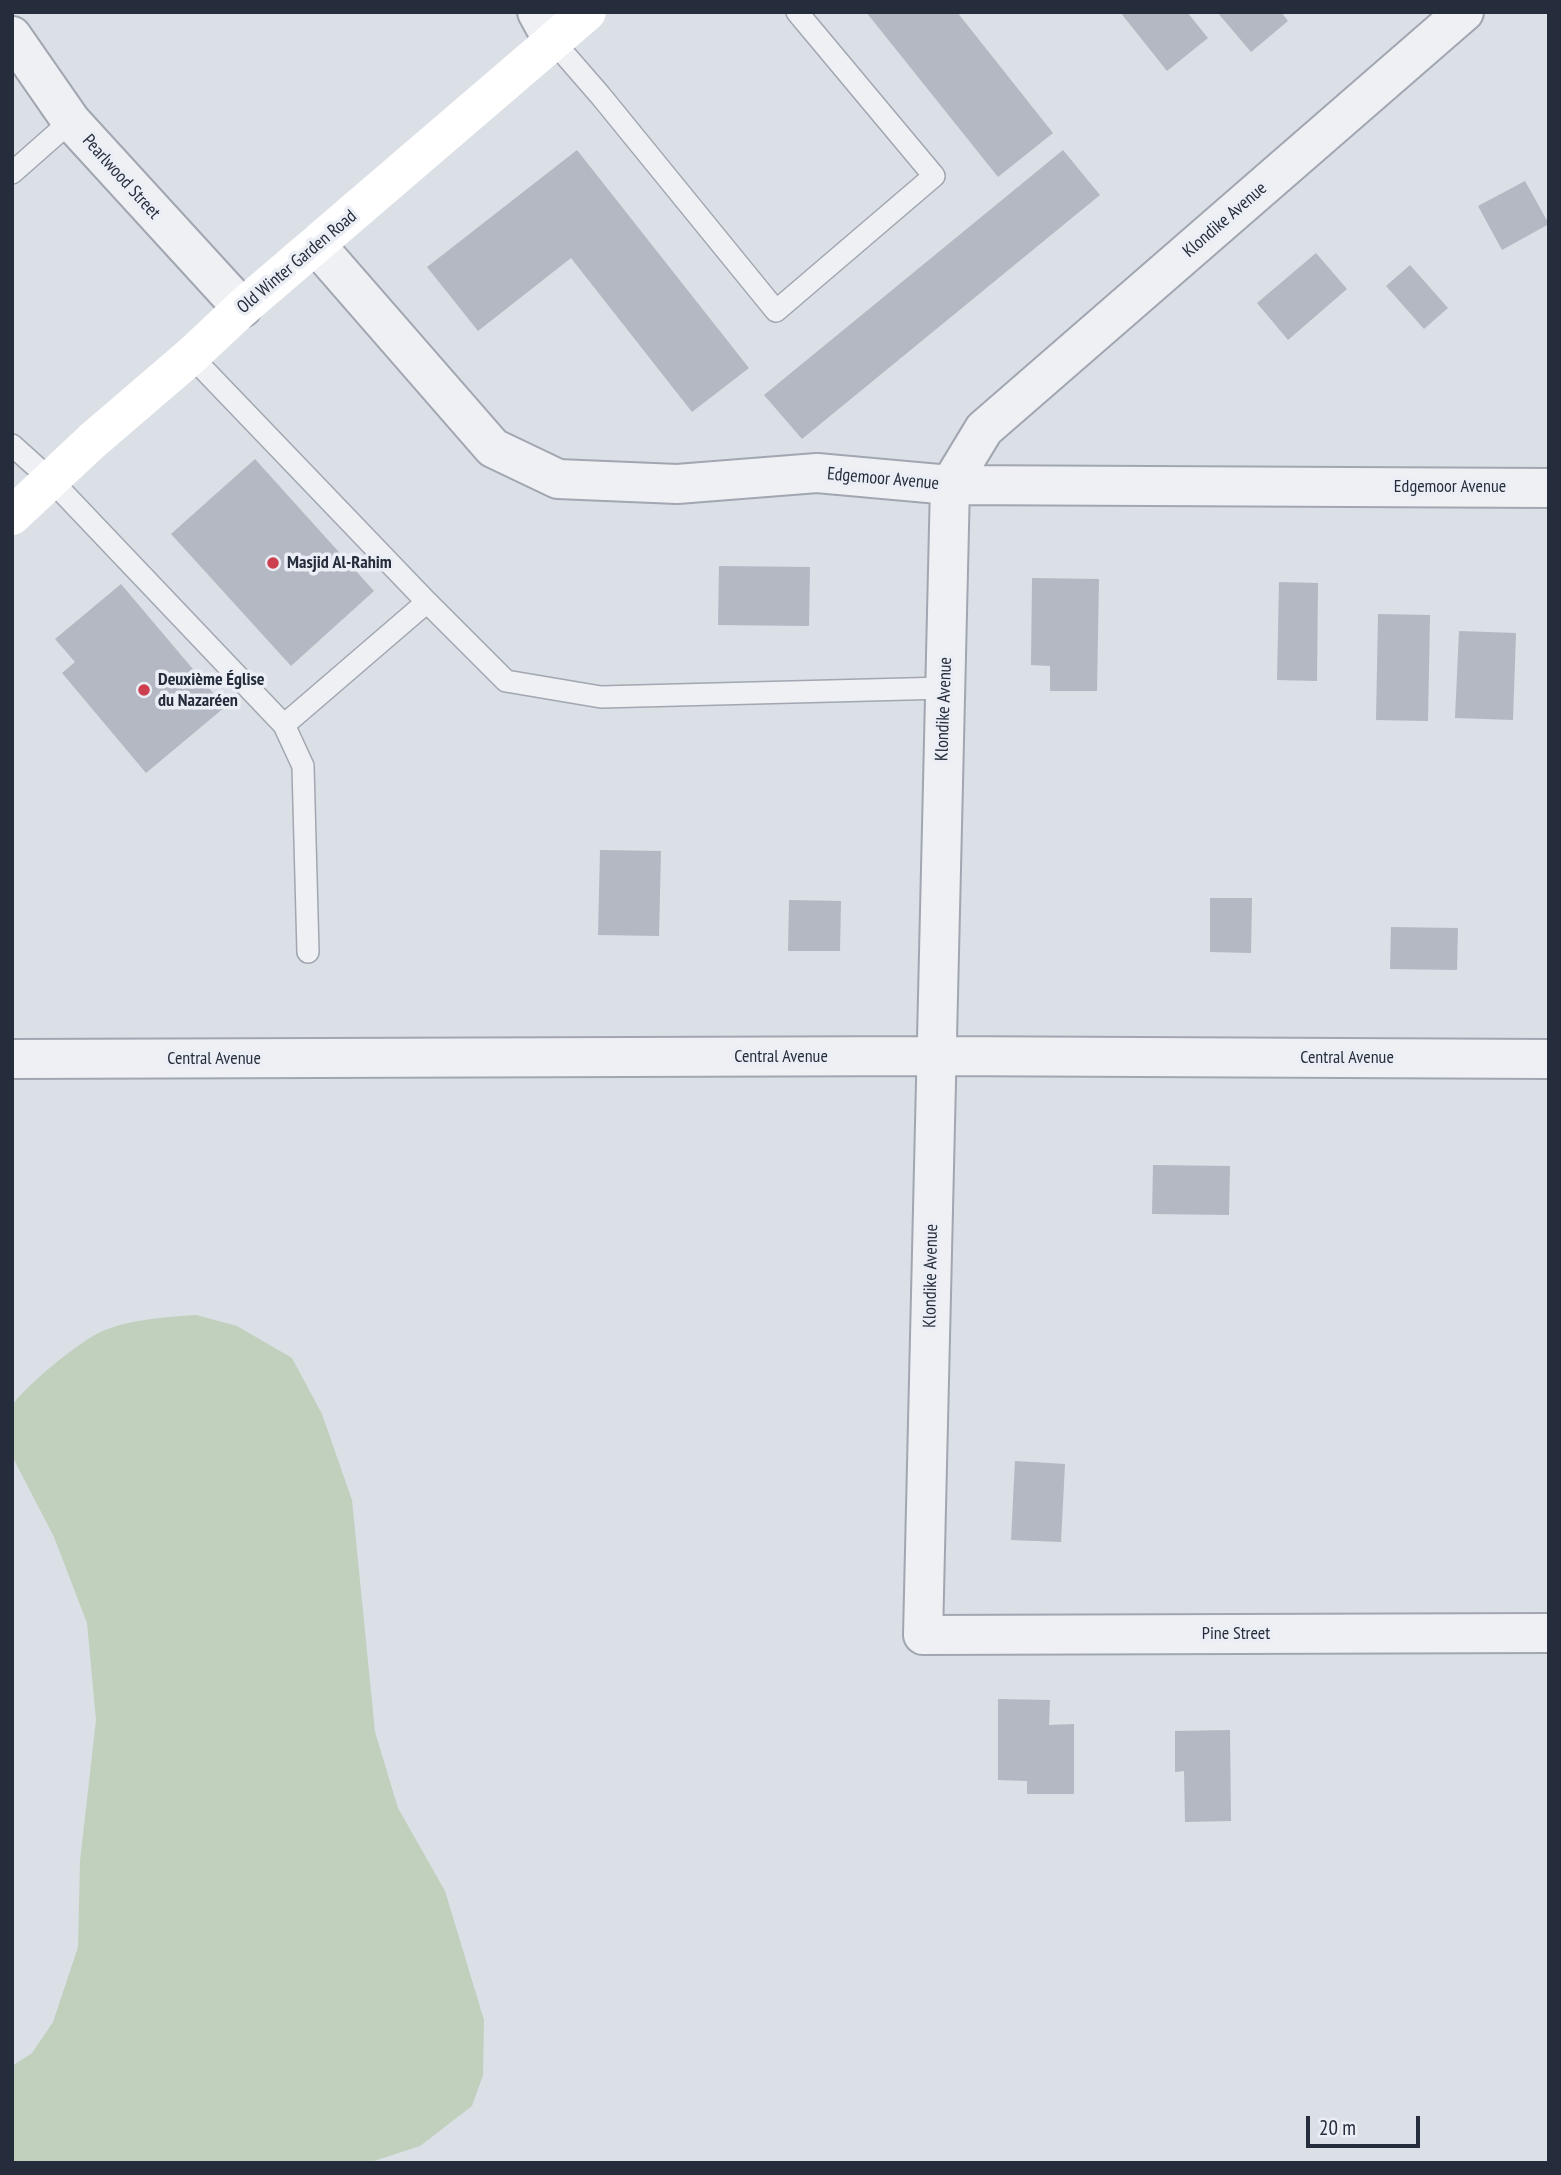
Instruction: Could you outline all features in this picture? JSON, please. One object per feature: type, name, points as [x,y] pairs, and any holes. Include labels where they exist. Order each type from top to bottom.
[{"type":"main road","name":"Old Winter Garden Road","points":[[12,516],[242,308],[317,246],[545,27],[587,12]]},
{"type":"street","name":"Klondike Avenue","points":[[923,1635],[950,485],[984,429],[1464,12]]},
{"type":"street","name":"Pearlwood Street","points":[[12,36],[71,121],[242,308]]},
{"type":"street","name":"Edgemoor Avenue","points":[[317,246],[494,449],[558,479],[677,484],[817,473],[950,485],[1549,488]]},
{"type":"street","name":"Central Avenue","points":[[12,1059],[935,1056],[1549,1059]]},
{"type":"street","name":"Pine Street","points":[[923,1635],[1549,1633]]},
{"type":"lane","points":[[545,27],[776,310],[934,176],[797,12]]},
{"type":"lane","points":[[12,173],[71,121]]},
{"type":"lane","points":[[191,356],[506,681],[601,697],[945,688]]},
{"type":"lane","points":[[12,445],[52,481],[284,725],[303,766],[308,951]]},
{"type":"lane","points":[[284,725],[427,602]]},
{"type":"green space","points":[[196,1315],[237,1326],[292,1358],[322,1414],[352,1500],[375,1732],[398,1808],[445,1891],[484,2020],[483,2075],[472,2106],[420,2146],[368,2163],[12,2163],[12,2066],[32,2053],[53,2022],[78,1947],[80,1861],[96,1720],[87,1623],[54,1537],[12,1456],[12,1406],[41,1375],[69,1352],[105,1330],[138,1321]]},
{"type":"building","points":[[866,12],[957,12],[1053,133],[998,177]]},
{"type":"building","points":[[1120,12],[1187,12],[1208,38],[1167,71]]},
{"type":"building","points":[[1217,12],[1281,12],[1288,21],[1251,52]]},
{"type":"building","points":[[577,150],[749,368],[692,412],[571,258],[478,331],[427,267]]},
{"type":"building","points":[[1063,150],[1100,195],[802,439],[764,395]]},
{"type":"building","points":[[1525,181],[1549,224],[1502,250],[1478,206]]},
{"type":"building","points":[[1316,253],[1347,289],[1288,340],[1257,303]]},
{"type":"building","points":[[1410,265],[1448,308],[1424,329],[1386,286]]},
{"type":"building","name":"Masjid Al-Rahim","points":[[255,459],[374,591],[291,666],[171,534]]},
{"type":"building","points":[[719,566],[810,567],[809,626],[718,625]]},
{"type":"building","points":[[1032,578],[1099,579],[1097,691],[1050,691],[1050,666],[1031,665]]},
{"type":"building","points":[[1279,582],[1318,583],[1317,681],[1277,680]]},
{"type":"building","name":"Deuxième Église du Nazaréen","points":[[121,584],[225,707],[146,773],[62,673],[75,662],[55,639]]},
{"type":"building","points":[[1378,614],[1430,615],[1428,721],[1376,720]]},
{"type":"building","points":[[1459,631],[1516,633],[1513,720],[1455,718]]},
{"type":"building","points":[[600,850],[661,851],[659,936],[598,935]]},
{"type":"building","points":[[1210,898],[1252,898],[1251,953],[1210,952]]},
{"type":"building","points":[[789,900],[841,901],[840,951],[788,951]]},
{"type":"building","points":[[1391,927],[1458,928],[1457,970],[1390,969]]},
{"type":"building","points":[[1153,1165],[1230,1166],[1229,1215],[1152,1214]]},
{"type":"building","points":[[1015,1461],[1065,1464],[1061,1542],[1011,1540]]},
{"type":"building","points":[[998,1699],[1050,1700],[1049,1725],[1074,1724],[1074,1794],[1027,1794],[1027,1781],[998,1780]]},
{"type":"building","points":[[1230,1730],[1231,1821],[1185,1822],[1184,1771],[1175,1772],[1175,1731]]},
{"type":"place","name":"Masjid Al-Rahim","points":[[273,563]]},
{"type":"place","name":"Deuxième Église du Nazaréen","points":[[144,690]]}]
